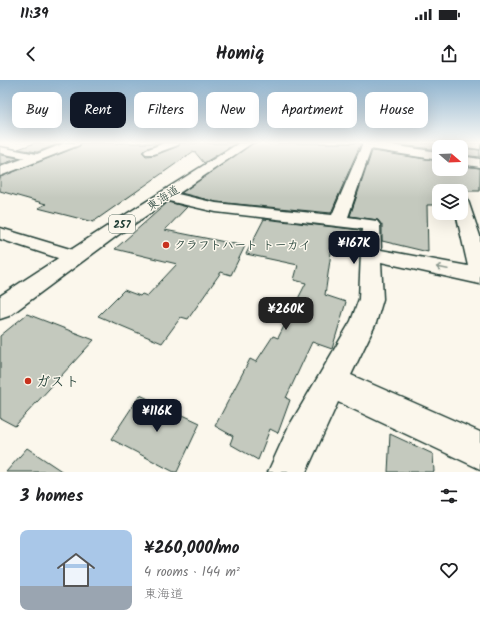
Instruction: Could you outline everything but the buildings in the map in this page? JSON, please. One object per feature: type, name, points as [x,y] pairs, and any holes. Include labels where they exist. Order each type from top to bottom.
[{"type":"main road","points":[[0,172],[26,161]]},
{"type":"main road","name":"東海道","points":[[0,309],[73,257],[219,161]]},
{"type":"main road","points":[[338,220],[355,178],[360,161]]},
{"type":"main road","points":[[469,161],[480,163]]},
{"type":"main road","points":[[166,196],[181,201],[259,214],[338,220],[371,225],[372,287],[368,311],[301,441],[287,472]]},
{"type":"main road","points":[[467,220],[480,273]]},
{"type":"main road","points":[[0,233],[73,257]]},
{"type":"main road","points":[[371,254],[480,276]]},
{"type":"main road","points":[[333,381],[348,390],[480,451]]},
{"type":"place","name":"クラフトハート トーカイ","points":[[166,245]]},
{"type":"place","name":"ガスト","points":[[28,381]]}]
